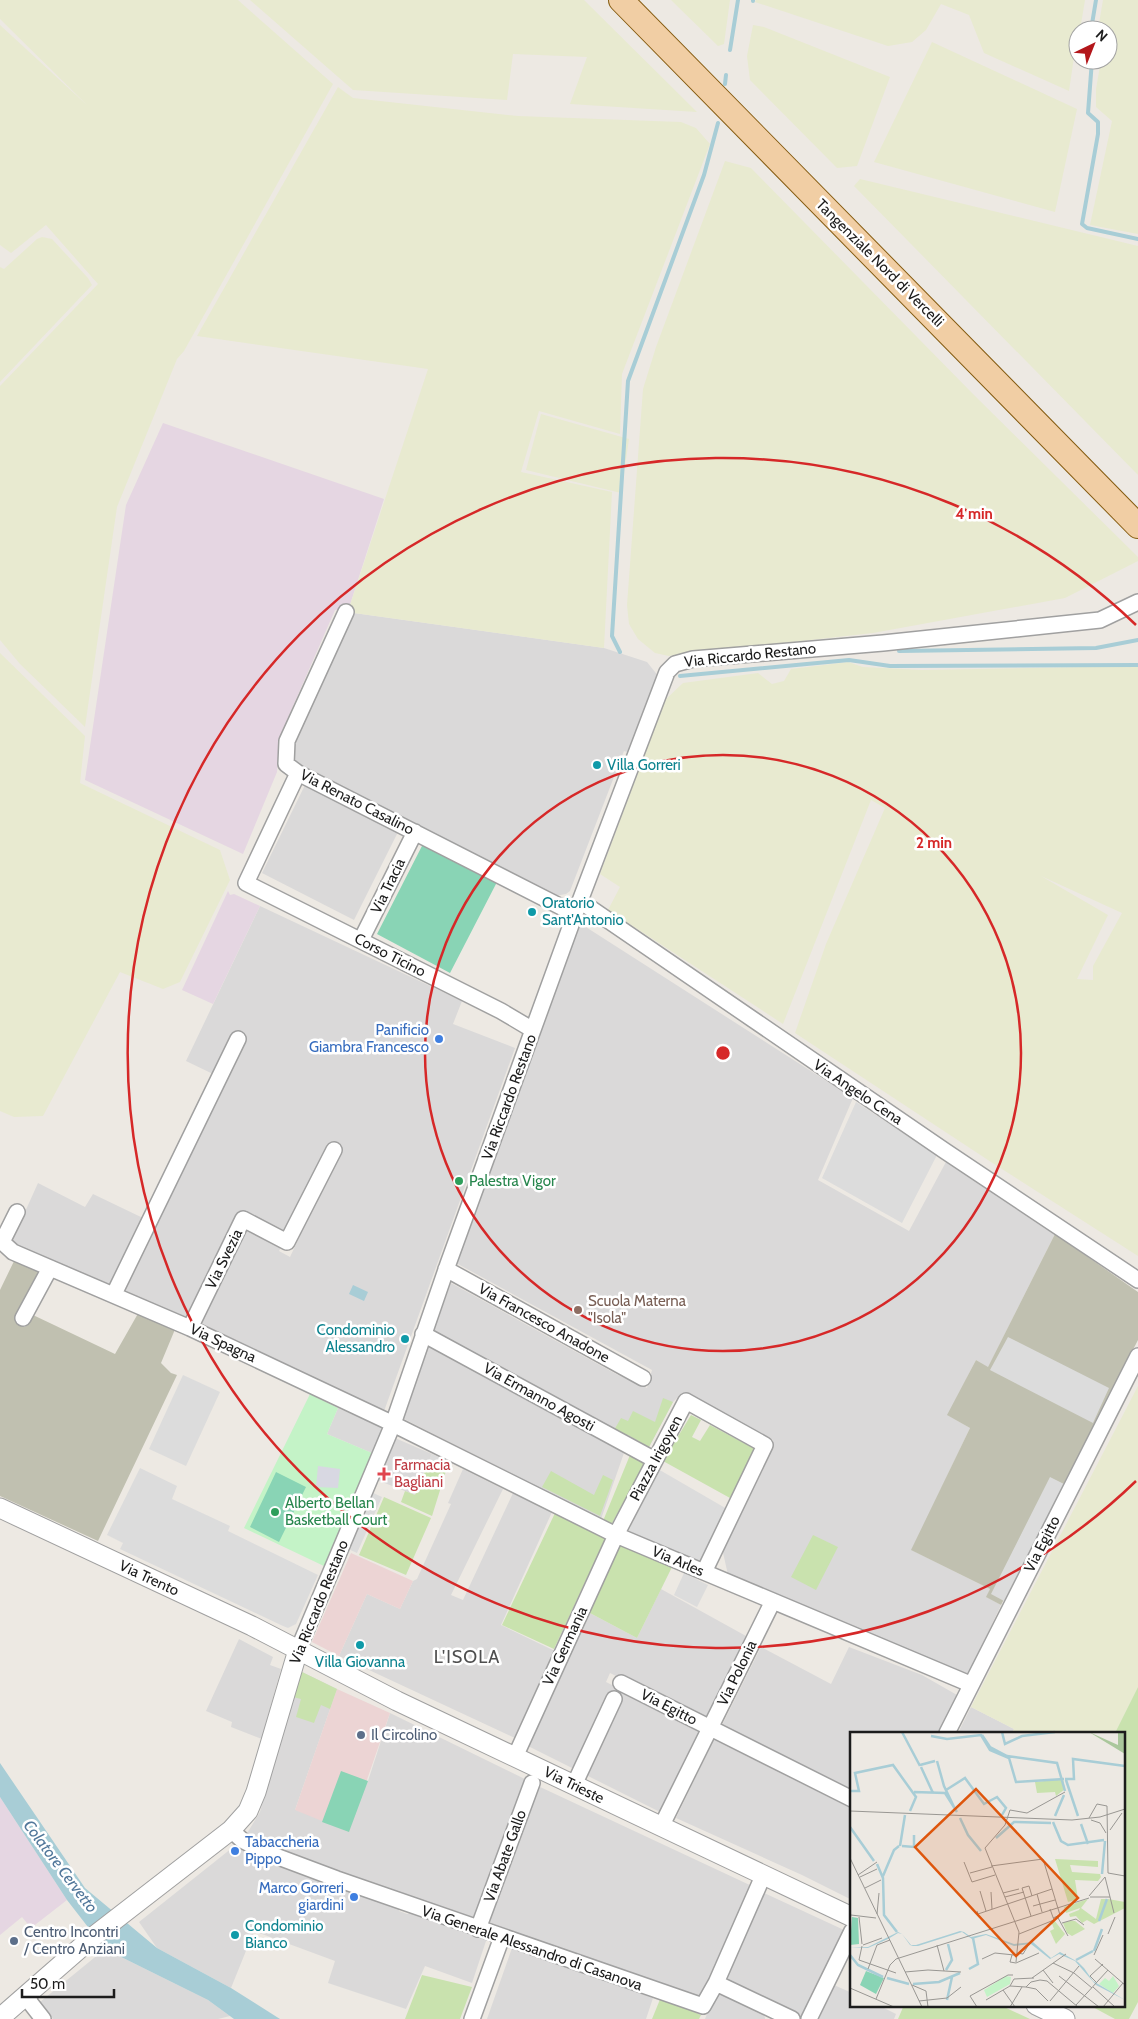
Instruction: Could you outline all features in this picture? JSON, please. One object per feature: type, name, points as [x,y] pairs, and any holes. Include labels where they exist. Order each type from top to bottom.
[{"type":"main road","name":"Tangenziale Nord di Vercelli","points":[[621,0],[1138,526]]},
{"type":"street","name":"Via Riccardo Restano","points":[[0,2018],[94,1936],[231,1830],[248,1811],[256,1792],[298,1650],[393,1424],[446,1269],[577,907],[667,672],[675,664],[693,659],[883,643],[1100,620],[1138,602]]},
{"type":"street","name":"Via Renato Casalino","points":[[346,612],[287,741],[286,764],[298,773],[415,832],[577,907]]},
{"type":"street","name":"Corso Ticino","points":[[298,773],[246,883],[502,1011],[533,1030]]},
{"type":"street","name":"Via Tracia","points":[[361,940],[415,832]]},
{"type":"street","name":"Via Angelo Cena","points":[[577,907],[1138,1280]]},
{"type":"street","points":[[114,1294],[238,1039]]},
{"type":"street","name":"Via Svezia","points":[[190,1328],[243,1219],[287,1242],[334,1150]]},
{"type":"street","name":"Via Spagna","points":[[17,1212],[2,1242],[13,1252],[190,1328],[393,1424]]},
{"type":"street","points":[[23,1318],[50,1268]]},
{"type":"street","name":"Via Francesco Anadone","points":[[446,1269],[643,1378]]},
{"type":"street","name":"Via Ermanno Agosti","points":[[423,1334],[654,1460]]},
{"type":"street","name":"Via Egitto","points":[[947,1732],[970,1684],[1138,1356]]},
{"type":"street","name":"Piazza Irigoyen","points":[[616,1535],[686,1401],[765,1445],[704,1572]]},
{"type":"street","name":"Via Arles","points":[[393,1424],[616,1535],[970,1684]]},
{"type":"street","name":"Via Trento","points":[[0,1508],[252,1626],[298,1650]]},
{"type":"street","name":"Via Germania","points":[[515,1757],[616,1535]]},
{"type":"street","name":"Via Polonia","points":[[661,1827],[773,1601]]},
{"type":"street","name":"Via Trieste","points":[[298,1650],[397,1701],[850,1916]]},
{"type":"street","name":"Via Egitto","points":[[621,1683],[850,1798]]},
{"type":"street","points":[[574,1785],[614,1699]]},
{"type":"street","name":"Via Abate Gallo","points":[[478,1929],[532,1782]]},
{"type":"street","name":"Via Generale Alessandro di Casanova","points":[[231,1830],[242,1840],[264,1852],[478,1929],[695,2005],[703,2006],[716,1982],[763,1876]]},
{"type":"street","points":[[809,2019],[850,1935]]},
{"type":"street","points":[[472,2019],[502,1936]]},
{"type":"street","points":[[716,1982],[766,2013],[792,2019]]},
{"type":"street","points":[[25,1996],[43,2019]]},
{"type":"street","points":[[1038,2006],[1065,2019]]},
{"type":"shaded area","points":[[0,0],[238,0],[333,84],[184,351],[177,359],[117,507],[85,727],[20,664],[0,640],[0,386],[98,284],[46,225],[11,253],[0,245],[0,25],[88,106],[0,19]]},
{"type":"shaded area","points":[[250,0],[584,0],[697,112],[570,104],[587,57],[513,54],[507,100],[353,90]]},
{"type":"shaded area","points":[[671,0],[730,0],[724,44],[718,46]]},
{"type":"shaded area","points":[[756,0],[1085,0],[1082,20],[1068,20],[1068,70],[1072,70],[1069,91],[984,53],[969,15],[941,4],[926,30],[912,42],[888,46],[755,2]]},
{"type":"shaded area","points":[[1103,0],[1138,0],[1138,234],[1090,225],[1112,121],[1096,107],[1096,89],[1099,70],[1118,70],[1118,20],[1100,20]]},
{"type":"shaded area","points":[[753,25],[764,27],[890,77],[857,166],[837,168],[750,80],[747,56]]},
{"type":"shaded area","points":[[932,42],[1077,109],[1055,212],[874,162]]},
{"type":"shaded area","points":[[338,87],[353,98],[518,116],[681,122],[696,128],[710,144],[622,374],[620,434],[539,411],[521,472],[612,492],[604,648],[354,613],[349,608],[428,369],[197,336]]},
{"type":"shaded area","points":[[725,161],[751,168],[974,395],[1138,557],[1138,561],[1065,598],[873,633],[669,656],[655,653],[638,639],[629,624],[627,605],[643,389],[656,347]]},
{"type":"shaded area","points":[[860,179],[1138,246],[1138,475],[854,186]]},
{"type":"shaded area","points":[[42,237],[52,239],[88,278],[92,285],[0,382],[0,267],[4,269],[37,239]]},
{"type":"shaded area","points":[[541,414],[629,439],[621,493],[526,470]]},
{"type":"shaded area","points":[[163,423],[384,499],[349,608],[335,610],[280,736],[277,772],[243,854],[85,780],[126,505]]},
{"type":"shaded area","points":[[354,613],[604,648],[647,662],[659,677],[630,753],[624,751],[570,891],[566,894],[555,896],[291,761],[292,750]]},
{"type":"shaded area","points":[[0,653],[85,736],[80,783],[220,850],[230,880],[180,982],[163,989],[120,972],[43,1116],[14,1117],[0,1111]]},
{"type":"shaded area","points":[[848,662],[863,667],[922,670],[1138,666],[1138,1256],[795,1033],[826,944],[885,808],[871,800],[783,1024],[608,910],[620,887],[600,874],[665,700],[683,683],[758,673],[772,684],[784,681],[791,669]],"holes":[[[1041,876],[1122,913],[1093,966],[1093,980],[1077,979],[1108,915]]]},
{"type":"shaded area","points":[[305,785],[398,832],[354,920],[262,873]]},
{"type":"shaded area","points":[[228,891],[230,895],[234,894],[260,906],[213,1004],[182,990]]},
{"type":"shaded area","points":[[260,906],[462,1001],[453,1024],[515,1048],[383,1414],[200,1324],[245,1227],[282,1245],[279,1251],[290,1257],[300,1236],[303,1221],[287,1234],[240,1213],[235,1217],[189,1320],[11,1243],[38,1183],[85,1207],[93,1194],[143,1218],[213,1074],[186,1061]]},
{"type":"shaded area","points":[[578,922],[853,1098],[818,1180],[909,1231],[947,1160],[1055,1234],[988,1368],[976,1360],[948,1415],[970,1428],[912,1550],[990,1589],[987,1597],[1001,1605],[968,1675],[728,1575],[722,1548],[773,1440],[682,1393],[673,1402],[649,1447],[628,1435],[625,1439],[433,1333],[451,1283],[616,1374],[647,1388],[652,1370],[456,1263],[531,1059]]},
{"type":"shaded area","points":[[856,1102],[937,1155],[902,1223],[822,1178]]},
{"type":"shaded area","points":[[1055,1234],[1138,1292],[1138,1340],[1001,1605],[986,1597],[990,1589],[911,1550],[970,1428],[947,1415],[976,1360],[988,1367]]},
{"type":"shaded area","points":[[16,1257],[45,1270],[17,1323],[25,1327],[33,1315],[115,1354],[140,1310],[176,1327],[161,1363],[171,1373],[177,1375],[98,1541],[0,1496],[0,1290]]},
{"type":"shaded area","points":[[1008,1337],[1109,1388],[1093,1423],[990,1370]]},
{"type":"shaded area","points":[[429,1341],[625,1450],[601,1519],[400,1417]]},
{"type":"shaded area","points":[[183,1375],[220,1392],[186,1466],[149,1449]]},
{"type":"shaded area","points":[[1138,1386],[1138,1687],[1116,1732],[1012,1732],[1014,1729],[971,1707]]},
{"type":"shaded area","points":[[338,1408],[383,1428],[372,1453],[327,1434]]},
{"type":"shaded area","points":[[395,1438],[432,1454],[415,1495],[377,1480]]},
{"type":"shaded area","points":[[432,1454],[449,1462],[446,1471],[428,1463]]},
{"type":"shaded area","points":[[318,1466],[340,1469],[338,1488],[316,1487]]},
{"type":"shaded area","points":[[140,1468],[177,1486],[172,1499],[230,1526],[228,1531],[318,1575],[296,1624],[288,1628],[283,1626],[120,1549],[123,1543],[107,1535]]},
{"type":"shaded area","points":[[463,1469],[503,1489],[451,1595],[463,1600],[513,1493],[552,1512],[501,1625],[559,1653],[517,1739],[339,1656],[367,1594],[400,1609],[413,1581],[417,1579],[451,1504],[448,1503]]},
{"type":"shaded area","points":[[658,1469],[727,1509],[701,1564],[628,1532]]},
{"type":"shaded area","points":[[1050,1477],[1064,1484],[1004,1601],[991,1594]]},
{"type":"shaded area","points":[[371,1492],[382,1497],[357,1553],[346,1548]]},
{"type":"shaded area","points":[[351,1553],[413,1581],[400,1609],[367,1594],[339,1656],[312,1642]]},
{"type":"shaded area","points":[[684,1573],[708,1585],[697,1607],[674,1595]]},
{"type":"shaded area","points":[[661,1589],[746,1636],[705,1720],[610,1673],[606,1682],[702,1730],[660,1812],[526,1745],[588,1612],[637,1638]]},
{"type":"shaded area","points":[[239,1639],[273,1657],[270,1665],[281,1669],[267,1719],[270,1721],[262,1739],[231,1727],[232,1722],[206,1711]]},
{"type":"shaded area","points":[[761,1647],[831,1684],[849,1647],[922,1675],[957,1695],[938,1732],[850,1732],[850,1793],[720,1729]]},
{"type":"shaded area","points":[[300,1671],[337,1689],[295,1810],[368,1781],[390,1713],[529,1781],[477,1924],[279,1853],[246,1835],[260,1812]]},
{"type":"shaded area","points":[[337,1689],[390,1713],[349,1832],[295,1810]]},
{"type":"shaded area","points":[[971,1707],[1014,1729],[1012,1732],[958,1732]]},
{"type":"shaded area","points":[[716,1735],[850,1803],[850,1899],[802,1875],[676,1818]]},
{"type":"shaded area","points":[[538,1786],[754,1887],[705,2000],[485,1925]]},
{"type":"shaded area","points":[[0,1797],[67,1900],[31,1928],[22,1917],[0,1935]]},
{"type":"shaded area","points":[[239,1847],[331,1883],[330,1887],[339,1890],[344,1887],[399,1908],[399,1911],[407,1914],[412,1912],[487,1938],[472,1983],[425,1966],[406,2009],[328,1983],[335,1961],[254,1931],[231,1988],[157,1948],[139,1922],[232,1848]]},
{"type":"shaded area","points":[[760,1891],[844,1930],[805,2019],[799,2019],[721,1981]]},
{"type":"shaded area","points":[[512,1948],[653,1998],[646,2019],[487,2019]]},
{"type":"shaded area","points":[[105,1949],[208,2000],[230,2016],[218,2019],[53,2019],[40,2002]]},
{"type":"shaded area","points":[[834,1985],[850,1992],[850,2006],[880,2006],[896,2014],[894,2019],[819,2019]]},
{"type":"shaded area","points":[[718,1986],[764,2008],[765,2019],[705,2019]]},
{"type":"green space","points":[[423,844],[497,882],[450,973],[377,934]]},
{"type":"green space","points":[[310,1394],[338,1408],[327,1434],[372,1453],[326,1567],[244,1528]]},
{"type":"green space","points":[[663,1398],[673,1402],[649,1447],[628,1435],[625,1439],[613,1432],[621,1418],[628,1421],[633,1411],[655,1422]]},
{"type":"green space","points":[[691,1415],[701,1420],[692,1437],[700,1441],[710,1425],[755,1449],[730,1498],[663,1461]]},
{"type":"green space","points":[[630,1455],[645,1463],[611,1525],[603,1521]]},
{"type":"green space","points":[[428,1463],[446,1471],[432,1516],[401,1502],[405,1491],[415,1495]]},
{"type":"green space","points":[[551,1471],[594,1495],[603,1475],[613,1480],[600,1516],[542,1487]]},
{"type":"green space","name":"Alberto Bellan Basketball Court","points":[[276,1472],[306,1487],[279,1542],[250,1527]]},
{"type":"green space","points":[[384,1497],[431,1518],[406,1575],[359,1555]]},
{"type":"green space","points":[[555,1513],[606,1537],[554,1649],[502,1625]]},
{"type":"green space","points":[[813,1535],[838,1547],[816,1590],[791,1577]]},
{"type":"green space","points":[[619,1545],[672,1567],[637,1638],[588,1612]]},
{"type":"green space","points":[[300,1671],[337,1689],[330,1709],[321,1705],[314,1723],[296,1717],[301,1699],[293,1697]]},
{"type":"green space","points":[[1138,1687],[1138,2002],[1129,2019],[1115,2019],[1091,2006],[1126,2006],[1126,1732],[1116,1732]]},
{"type":"green space","points":[[341,1771],[368,1781],[349,1832],[322,1822]]},
{"type":"green space","points":[[422,1975],[472,1987],[460,2019],[405,2019]]},
{"type":"green space","points":[[661,1997],[701,2015],[699,2019],[652,2019]]},
{"type":"green space","points":[[904,2006],[1002,2006],[1030,2019],[898,2019]]},
{"type":"water","points":[[353,1285],[368,1292],[364,1301],[349,1294]]},
{"type":"water","name":"Colatore Cervetto","points":[[0,1763],[85,1888],[157,1948],[231,1988],[280,2019],[234,2019],[208,2000],[105,1949],[67,1900],[0,1797]]},
{"type":"waterway","points":[[730,50],[738,0]]},
{"type":"waterway","points":[[1093,20],[1096,0]]},
{"type":"waterway","points":[[1091,70],[1088,113],[1098,122],[1098,134],[1082,224],[1087,228],[1138,239]]},
{"type":"waterway","points":[[725,84],[726,75]]},
{"type":"waterway","points":[[620,652],[612,636],[628,381],[704,175],[718,123]]},
{"type":"waterway","points":[[899,651],[1096,648],[1138,640]]},
{"type":"waterway","points":[[680,676],[849,660],[890,666],[1138,665]]},
{"type":"place","name":"Villa Gorreri","points":[[597,765]]},
{"type":"place","name":"Oratorio Sant'Antonio","points":[[532,912]]},
{"type":"place","name":"Panificio Giambra Francesco","points":[[439,1039]]},
{"type":"place","name":"Palestra Vigor","points":[[459,1181]]},
{"type":"place","name":"Scuola Materna \"Isola\"","points":[[578,1310]]},
{"type":"place","name":"Condominio Alessandro","points":[[405,1339]]},
{"type":"place","name":"Farmacia Bagliani","points":[[384,1474]]},
{"type":"place","name":"Alberto Bellan Basketball Court","points":[[275,1512]]},
{"type":"place","name":"Villa Giovanna","points":[[360,1645]]},
{"type":"place","name":"Il Circolino","points":[[361,1735]]},
{"type":"place","name":"Tabaccheria Pippo","points":[[235,1851]]},
{"type":"place","name":"Marco Gorreri giardini","points":[[354,1897]]},
{"type":"place","name":"Condominio Bianco","points":[[235,1935]]},
{"type":"place","name":"Centro Incontri / Centro Anziani","points":[[14,1941]]},
{"type":"district","name":"L'ISOLA","points":[[467,1657]]}]
